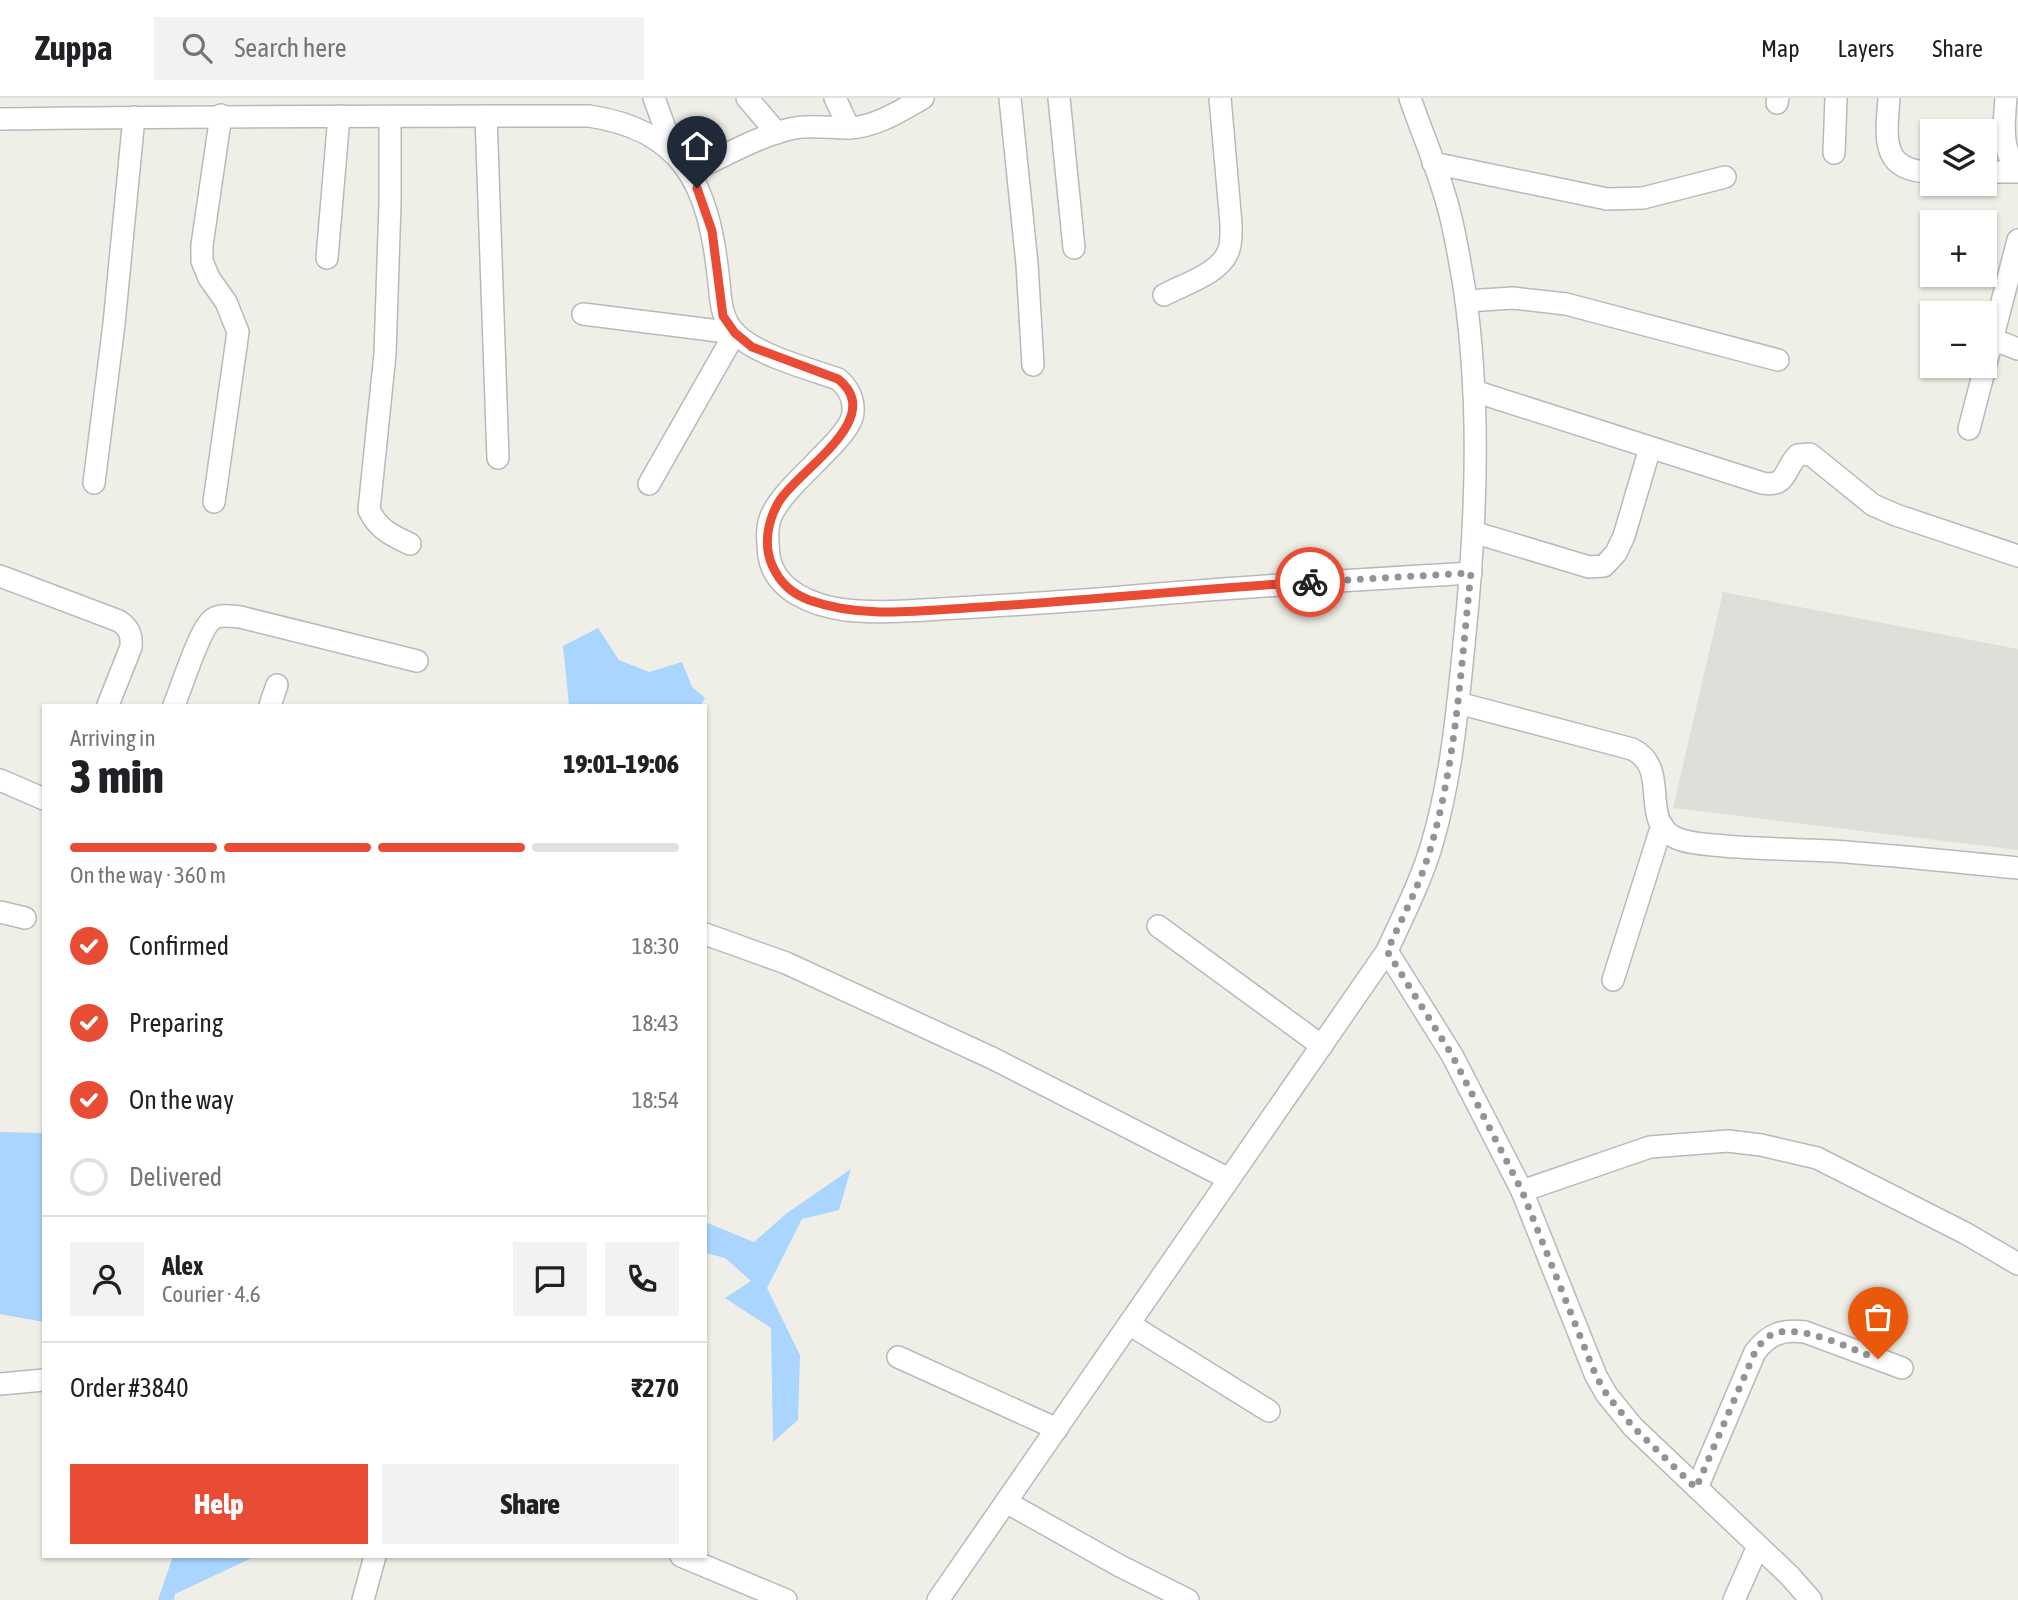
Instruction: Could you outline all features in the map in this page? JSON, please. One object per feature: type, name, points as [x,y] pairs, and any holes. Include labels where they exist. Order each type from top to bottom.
[{"type":"street","points":[[654,98],[674,153]]},
{"type":"street","points":[[747,98],[777,133]]},
{"type":"street","points":[[835,98],[849,128]]},
{"type":"street","points":[[690,172],[777,133],[808,126],[849,128],[886,119],[923,98]]},
{"type":"street","points":[[1010,98],[1034,365]]},
{"type":"street","points":[[1059,98],[1074,248]]},
{"type":"street","points":[[1164,295],[1217,267],[1228,253],[1231,224],[1220,98]]},
{"type":"street","points":[[938,1600],[1387,951],[1417,887],[1432,845],[1441,810],[1458,703],[1471,573],[1475,481],[1474,391],[1472,338],[1448,203],[1409,98]]},
{"type":"street","points":[[1834,153],[1836,98]]},
{"type":"street","points":[[1889,98],[1886,132],[1892,158],[1906,169],[1920,171]]},
{"type":"street","points":[[1997,172],[2018,171],[2004,141],[2006,98]]},
{"type":"street","points":[[384,111],[390,203],[385,354],[369,510],[384,532],[410,544]]},
{"type":"street","points":[[0,119],[339,116],[384,111],[486,116],[589,116],[619,120],[641,130],[674,153],[690,172],[712,231],[723,316],[735,333],[752,347],[838,379],[847,386],[851,395],[854,412],[846,429],[780,499],[769,520],[769,559],[778,578],[795,594],[817,603],[844,610],[913,611],[1262,585],[1471,573]]},
{"type":"street","points":[[214,502],[238,332],[226,302],[209,278],[202,261],[221,116]]},
{"type":"street","points":[[327,258],[339,116]]},
{"type":"street","points":[[486,116],[498,458]]},
{"type":"street","points":[[94,483],[114,324],[134,117]]},
{"type":"street","points":[[1433,163],[1607,199],[1643,198],[1725,177]]},
{"type":"street","points":[[1997,320],[2018,240]]},
{"type":"street","points":[[1466,301],[1513,298],[1566,304],[1778,360]]},
{"type":"street","points":[[583,314],[735,333]]},
{"type":"street","points":[[649,484],[735,333]]},
{"type":"street","points":[[1997,341],[2018,349]]},
{"type":"street","points":[[1969,429],[1982,378]]},
{"type":"street","points":[[1474,391],[1772,485],[1786,476],[1798,455],[1810,454],[1873,505],[2018,556]]},
{"type":"street","points":[[1473,532],[1588,567],[1604,566],[1616,554],[1624,536],[1650,448]]},
{"type":"street","points":[[0,576],[127,627],[132,637],[131,647],[108,704]]},
{"type":"street","points":[[174,704],[202,634],[210,620],[223,616],[252,620],[417,661]]},
{"type":"street","points":[[270,704],[277,685]]},
{"type":"street","points":[[1458,703],[1643,754],[1650,765],[1656,811],[1662,825],[1675,838],[1695,843],[1746,848],[1830,851],[2018,869]]},
{"type":"street","points":[[0,780],[42,798]]},
{"type":"street","points":[[1613,980],[1662,825]]},
{"type":"street","points":[[0,912],[25,918]]},
{"type":"street","points":[[1158,926],[1322,1046]]},
{"type":"street","points":[[707,935],[786,963],[992,1058],[1230,1179]]},
{"type":"street","points":[[1387,951],[1452,1055],[1522,1191],[1596,1376],[1607,1395],[1633,1427],[1789,1575],[1811,1600]]},
{"type":"street","points":[[1522,1191],[1650,1147],[1728,1141],[1761,1145],[1817,1158],[1965,1233],[2018,1264]]},
{"type":"street","points":[[1129,1324],[1269,1411]]},
{"type":"street","points":[[1696,1488],[1755,1352],[1765,1339],[1790,1330],[1805,1332],[1902,1368]]},
{"type":"street","points":[[898,1357],[1057,1429]]},
{"type":"street","points":[[0,1384],[42,1381]]},
{"type":"street","points":[[1006,1502],[1120,1566],[1188,1600]]},
{"type":"street","points":[[1734,1600],[1758,1546]]},
{"type":"street","points":[[363,1600],[374,1558]]},
{"type":"street","points":[[686,1558],[786,1600]]},
{"type":"shaded area","points":[[1723,592],[2018,649],[2018,850],[1673,808]]},
{"type":"water","points":[[598,628],[619,660],[649,672],[682,662],[692,687],[705,698],[702,704],[569,704],[563,646]]},
{"type":"water","points":[[0,1132],[42,1133],[42,1322],[0,1314]]},
{"type":"water","points":[[851,1169],[839,1210],[802,1219],[767,1288],[800,1355],[798,1420],[773,1442],[771,1328],[725,1298],[751,1281],[725,1258],[707,1254],[707,1223],[754,1242],[787,1213]]},
{"type":"water","points":[[172,1558],[252,1558],[175,1594],[174,1600],[158,1600]]},
{"type":"way so far","points":[[1310,582],[1471,573],[1461,686],[1441,810],[1417,887],[1387,951],[1452,1055],[1522,1191],[1596,1376],[1607,1395],[1633,1427],[1696,1488],[1755,1352],[1765,1339],[1790,1330],[1805,1332],[1878,1359]]},
{"type":"route","points":[[697,188],[712,231],[723,316],[735,333],[752,347],[838,379],[847,386],[851,395],[854,412],[846,429],[780,499],[769,520],[769,559],[778,578],[795,594],[844,610],[913,611],[1310,582]]}]
